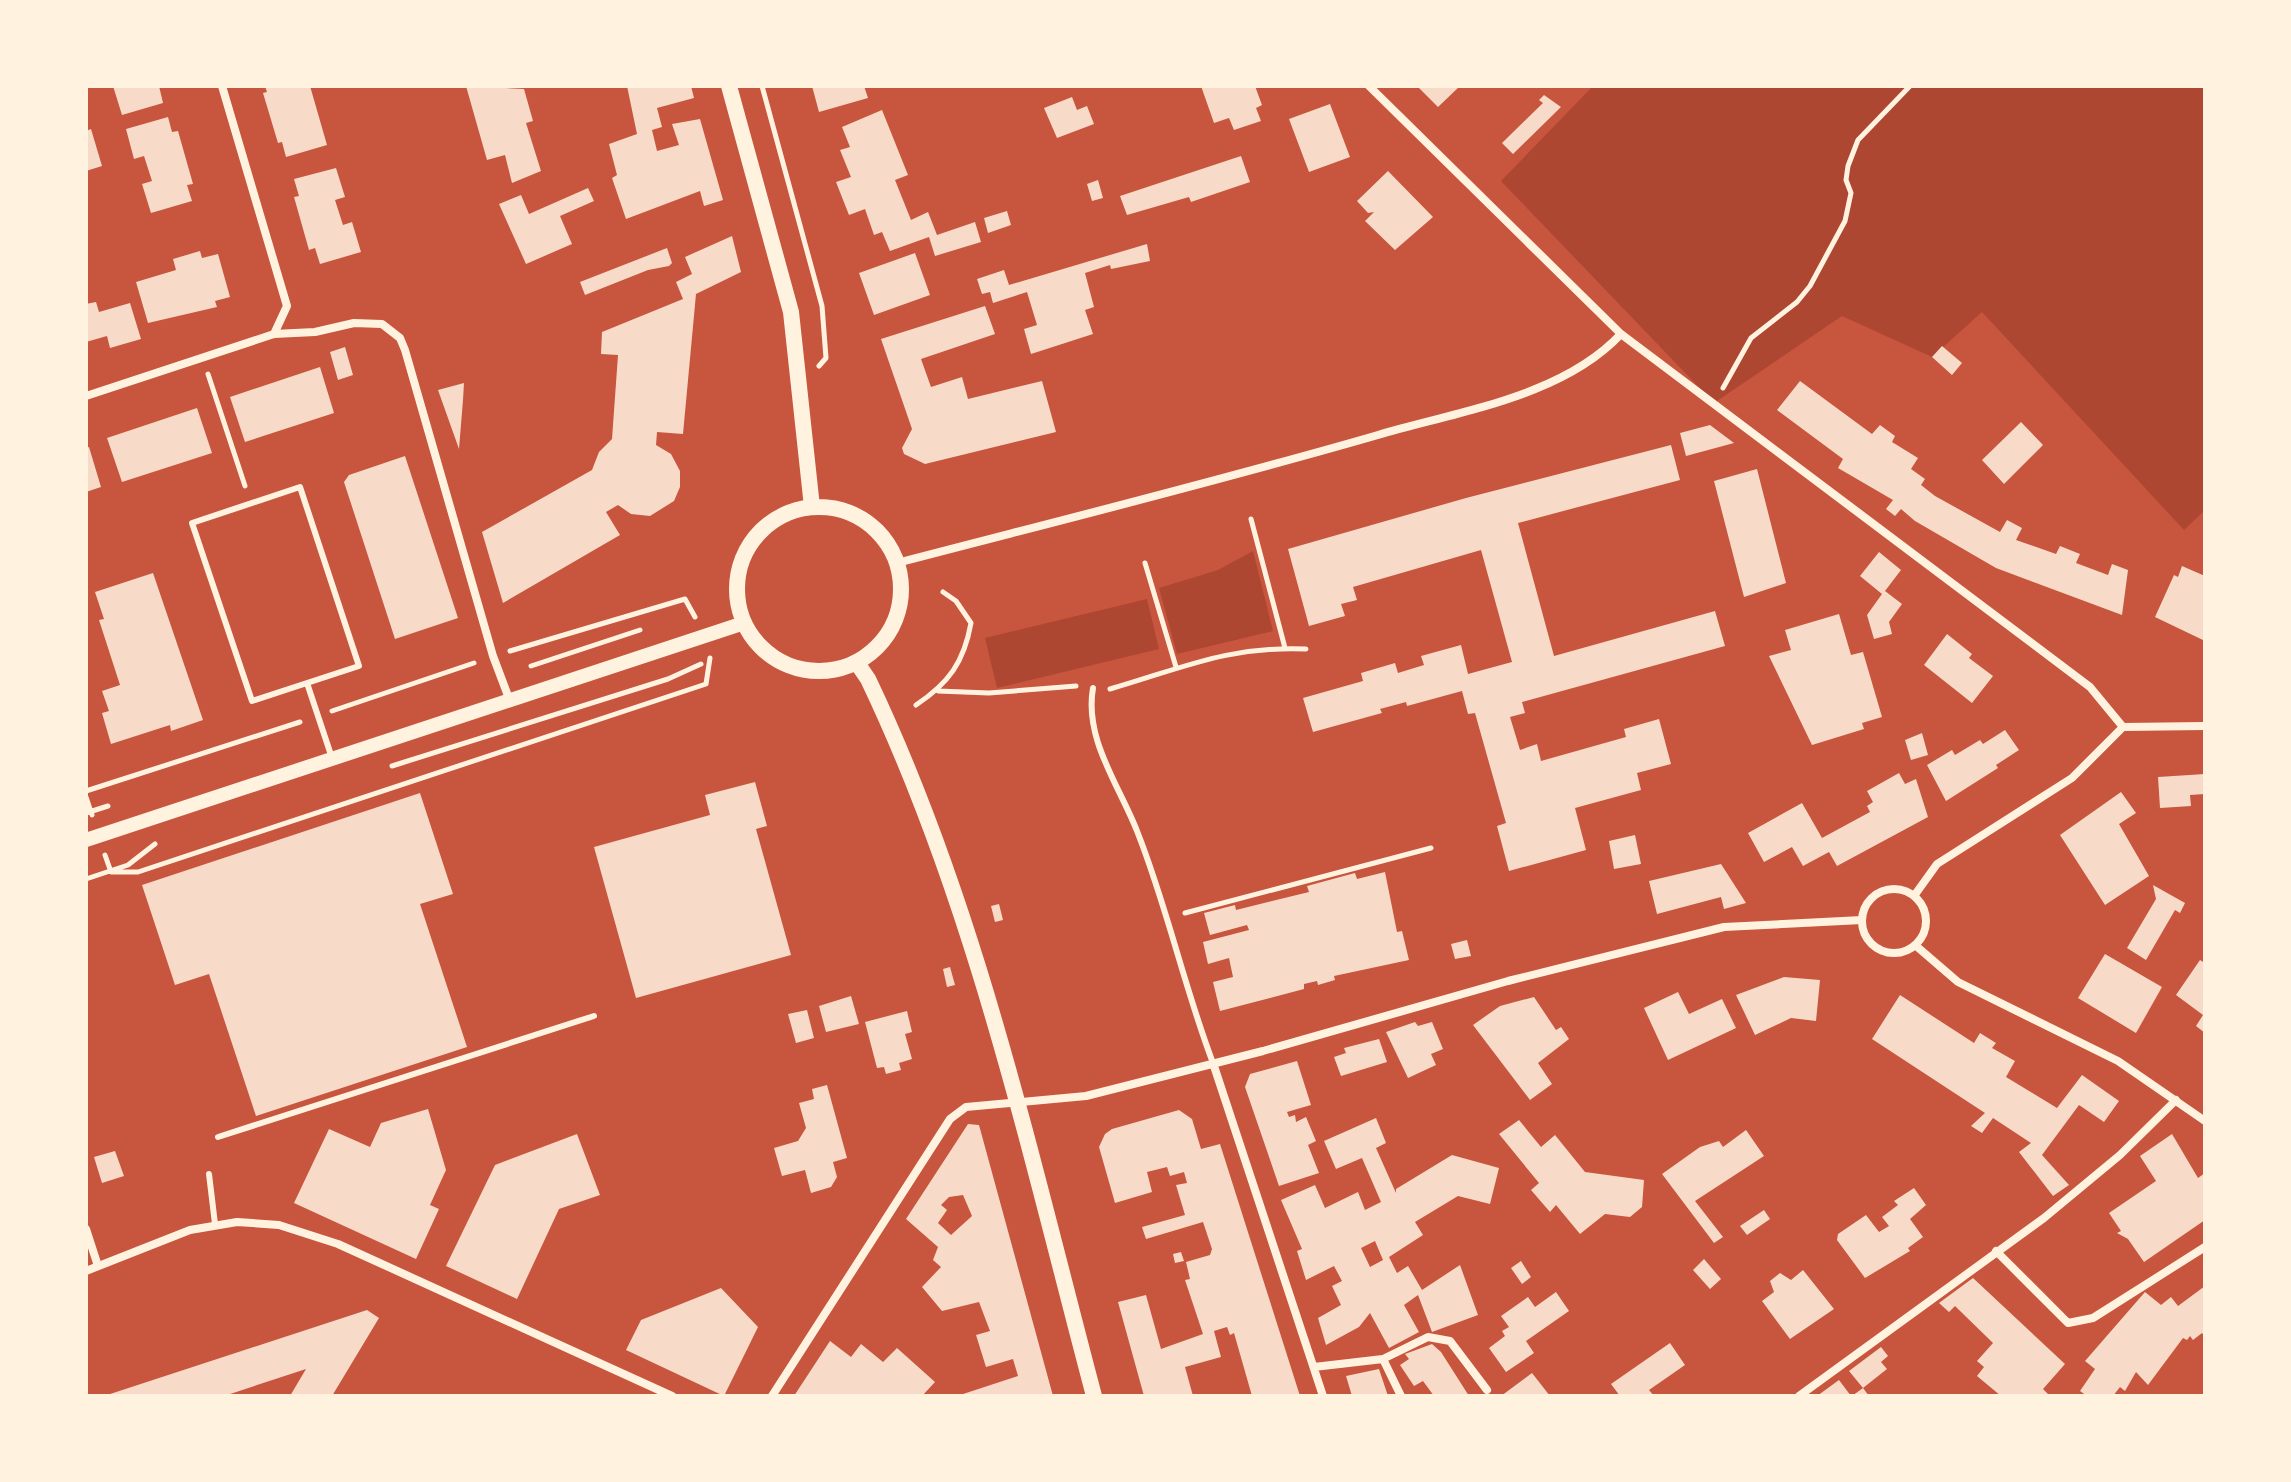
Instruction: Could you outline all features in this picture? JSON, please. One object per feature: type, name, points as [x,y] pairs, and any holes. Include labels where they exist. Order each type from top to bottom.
[{"type":"main road","points":[[729,86],[791,312],[812,507]]},
{"type":"main road","points":[[812,507],[834,508],[855,515],[880,535],[897,563],[902,586],[899,609],[890,631],[876,649],[857,663],[836,670],[791,667],[772,657],[755,642],[737,602],[737,579],[742,558],[754,538],[770,523],[790,512],[812,507]]},
{"type":"main road","points":[[857,663],[886,717],[919,791],[995,1027],[1094,1396]]},
{"type":"street","points":[[222,86],[287,306],[274,334]]},
{"type":"street","points":[[1369,86],[1621,334],[2090,687],[2123,727]]},
{"type":"street","points":[[86,396],[274,334],[315,332],[369,321],[382,324],[400,338],[493,656],[510,701]]},
{"type":"street","points":[[897,563],[1245,474],[1556,382],[1604,352],[1621,334]]},
{"type":"street","points":[[86,840],[744,623]]},
{"type":"street","points":[[1914,896],[1937,864],[2072,778],[2123,727],[2205,726]]},
{"type":"street","points":[[1885,890],[1905,891],[1914,896],[1921,905],[1925,926],[1915,945],[1896,953],[1885,952],[1868,940],[1862,920],[1868,901],[1885,890]]},
{"type":"street","points":[[772,1396],[950,1119],[966,1107],[982,1103],[1086,1096],[1479,988],[1724,927],[1862,920]]},
{"type":"street","points":[[1915,945],[1958,982],[2118,1061],[2205,1121]]},
{"type":"street","points":[[1213,1063],[1323,1396]]},
{"type":"street","points":[[1799,1396],[2044,1218],[2120,1155],[2176,1100]]},
{"type":"street","points":[[86,1271],[174,1234],[215,1224],[259,1222],[302,1230],[672,1396]]},
{"type":"street","points":[[86,1229],[98,1266]]},
{"type":"street","points":[[1996,1251],[2068,1323],[2093,1318],[2205,1247]]},
{"type":"street","points":[[1314,1367],[1383,1359],[1428,1337],[1450,1341],[1487,1390]]},
{"type":"street","points":[[1383,1359],[1401,1396]]},
{"type":"lane","points":[[300,487],[359,666],[307,683],[252,701],[192,523],[300,487]]},
{"type":"lane","points":[[307,683],[332,758]]},
{"type":"lane","points":[[1093,688],[1090,708],[1104,760],[1137,831],[1213,1063]]},
{"type":"lane","points":[[218,1137],[594,1016]]},
{"type":"lane","points":[[209,1174],[215,1224]]},
{"type":"path","points":[[762,86],[822,306],[826,358],[799,387]]},
{"type":"path","points":[[1714,403],[1751,338],[1797,302],[1810,286],[1845,221],[1851,193],[1846,180],[1848,166],[1858,140],[1910,86]]},
{"type":"path","points":[[203,358],[251,503]]},
{"type":"path","points":[[1251,519],[1285,648]]},
{"type":"path","points":[[1145,563],[1176,667]]},
{"type":"path","points":[[916,705],[938,691],[954,674],[966,650],[971,623],[956,601],[943,592]]},
{"type":"path","points":[[938,691],[989,693],[1063,684],[1111,689],[1231,652],[1306,649]]},
{"type":"path","points":[[379,770],[668,679],[720,655]]},
{"type":"path","points":[[86,879],[128,865],[152,845],[166,840]]},
{"type":"path","points":[[1165,918],[1431,848]]},
{"type":"shaded area","points":[[1593,86],[2205,86],[2205,510],[2184,530],[1982,312],[1932,357],[1842,316],[1714,403],[1501,181]]},
{"type":"shaded area","points":[[1253,551],[1273,631],[1177,654],[1159,588],[1218,570]]},
{"type":"shaded area","points":[[1147,599],[1159,649],[997,688],[985,638]]},
{"type":"building","points":[[113,86],[159,86],[163,103],[122,115]]},
{"type":"building","points":[[265,86],[310,86],[327,145],[286,157],[282,142],[278,143],[263,93],[267,92]]},
{"type":"building","points":[[466,86],[524,89],[533,121],[526,123],[541,171],[512,183],[505,155],[487,160]]},
{"type":"building","points":[[627,86],[691,86],[694,98],[657,108],[662,127],[652,130],[657,151],[679,145],[672,124],[700,119],[723,200],[704,206],[700,191],[626,219],[612,178],[617,175],[609,144],[637,134]]},
{"type":"building","points":[[812,86],[864,86],[868,98],[819,112]]},
{"type":"building","points":[[1201,86],[1255,86],[1262,105],[1256,108],[1261,121],[1234,130],[1229,118],[1214,123]]},
{"type":"building","points":[[1417,86],[1460,86],[1438,107]]},
{"type":"building","points":[[1544,95],[1561,107],[1513,154],[1502,143],[1543,103],[1539,100]]},
{"type":"building","points":[[1072,97],[1077,110],[1087,106],[1094,124],[1057,138],[1044,108]]},
{"type":"building","points":[[1330,104],[1350,157],[1309,172],[1289,119]]},
{"type":"building","points":[[882,110],[908,175],[895,180],[911,220],[928,212],[937,235],[975,222],[981,242],[935,256],[929,237],[890,251],[882,232],[874,235],[865,209],[849,215],[836,182],[851,177],[840,150],[850,147],[842,127]]},
{"type":"building","points":[[168,117],[172,132],[178,131],[193,184],[187,185],[192,201],[151,213],[142,184],[152,181],[144,156],[134,159],[126,129]]},
{"type":"building","points":[[91,129],[102,166],[86,171],[86,131]]},
{"type":"building","points":[[1241,156],[1250,182],[1191,202],[1189,197],[1127,215],[1120,196]]},
{"type":"building","points":[[336,168],[345,197],[335,200],[343,225],[352,222],[361,252],[320,264],[315,248],[309,250],[294,197],[299,196],[294,179]]},
{"type":"building","points":[[1388,171],[1433,217],[1395,250],[1365,221],[1374,212],[1368,213],[1357,201]]},
{"type":"building","points":[[1098,180],[1103,198],[1092,201],[1087,184]]},
{"type":"building","points":[[588,188],[594,201],[560,216],[572,244],[526,264],[499,204],[521,195],[529,214]]},
{"type":"building","points":[[1007,211],[1011,225],[988,233],[984,218]]},
{"type":"building","points":[[732,236],[741,272],[696,294],[683,434],[657,432],[656,445],[671,454],[680,471],[680,487],[674,501],[650,516],[631,514],[618,505],[606,512],[620,535],[503,603],[482,532],[592,470],[599,452],[612,439],[618,355],[601,354],[602,332],[683,299],[676,282],[692,274],[685,257]]},
{"type":"building","points":[[1147,244],[1150,261],[1111,269],[1110,265],[1085,273],[1094,307],[1085,310],[1093,334],[1031,354],[1024,329],[1037,325],[1027,292],[993,303],[990,292],[982,294],[977,279],[1004,270],[1009,285]]},
{"type":"building","points":[[667,248],[672,263],[669,266],[648,270],[585,295],[580,282]]},
{"type":"building","points":[[200,251],[202,258],[218,254],[230,297],[215,301],[217,307],[148,323],[136,282],[176,270],[173,259]]},
{"type":"building","points":[[915,253],[930,295],[874,315],[859,273]]},
{"type":"building","points":[[96,302],[99,312],[130,303],[141,339],[110,348],[107,336],[86,342],[86,304]]},
{"type":"building","points":[[985,306],[995,334],[921,359],[931,387],[962,377],[968,399],[1042,381],[1056,432],[925,464],[904,454],[902,448],[912,429],[881,339]]},
{"type":"building","points":[[1942,346],[1962,363],[1952,375],[1932,357]]},
{"type":"building","points":[[345,347],[353,375],[338,380],[330,352]]},
{"type":"building","points":[[320,367],[334,413],[245,442],[230,397]]},
{"type":"building","points":[[1800,381],[1872,434],[1880,425],[1895,436],[1892,442],[1918,458],[1911,469],[1925,479],[1921,485],[1935,496],[2000,532],[2007,520],[2022,528],[2016,540],[2056,554],[2060,546],[2080,554],[2076,563],[2108,575],[2112,564],[2128,570],[2122,615],[1996,568],[1915,521],[1901,509],[1895,516],[1886,509],[1893,500],[1838,468],[1843,459],[1777,410]]},
{"type":"building","points":[[464,383],[463,400],[459,449],[438,390]]},
{"type":"building","points":[[197,408],[212,453],[122,482],[107,438]]},
{"type":"building","points":[[2021,422],[2043,445],[2004,484],[1982,460]]},
{"type":"building","points":[[1710,425],[1734,443],[1686,456],[1680,433]]},
{"type":"building","points":[[1671,445],[1680,480],[1518,523],[1554,656],[1715,611],[1725,646],[1522,702],[1525,713],[1510,717],[1520,750],[1537,744],[1541,761],[1626,737],[1624,729],[1659,719],[1671,764],[1637,773],[1641,790],[1575,808],[1586,850],[1509,871],[1497,826],[1506,823],[1475,713],[1468,714],[1462,691],[1407,706],[1406,702],[1380,709],[1382,713],[1313,732],[1303,698],[1363,681],[1361,673],[1395,663],[1398,673],[1424,665],[1421,656],[1461,645],[1468,674],[1512,662],[1481,550],[1353,587],[1357,600],[1341,604],[1345,616],[1309,626],[1288,549],[1466,498]]},
{"type":"building","points":[[89,447],[101,487],[86,492],[86,448]]},
{"type":"building","points":[[405,456],[458,618],[395,639],[344,482],[349,475]]},
{"type":"building","points":[[1757,469],[1786,583],[1744,597],[1714,481]]},
{"type":"building","points":[[1879,552],[1901,570],[1885,591],[1902,604],[1889,622],[1892,634],[1874,639],[1867,615],[1882,594],[1860,576]]},
{"type":"building","points":[[2182,566],[2205,576],[2205,641],[2155,617],[2174,575],[2178,577]]},
{"type":"building","points":[[153,573],[203,720],[171,731],[170,725],[111,744],[102,713],[109,711],[102,691],[120,685],[99,620],[104,619],[95,592]]},
{"type":"building","points":[[1839,614],[1851,655],[1863,652],[1882,717],[1862,723],[1864,729],[1812,745],[1769,656],[1791,650],[1785,630]]},
{"type":"building","points":[[1947,634],[1972,654],[1969,658],[1993,676],[1972,703],[1924,665]]},
{"type":"building","points":[[2005,730],[2019,750],[1996,765],[1998,768],[1946,801],[1927,765],[1952,750],[1955,755],[1980,740],[1983,744]]},
{"type":"building","points":[[1922,733],[1928,755],[1911,760],[1905,740]]},
{"type":"building","points":[[1899,773],[1905,784],[1916,779],[1928,817],[1837,866],[1829,852],[1803,866],[1792,847],[1764,862],[1748,833],[1802,803],[1822,838],[1870,812],[1867,806],[1873,802],[1867,791]]},
{"type":"building","points":[[2205,774],[2205,794],[2190,795],[2191,806],[2160,808],[2158,777]]},
{"type":"building","points":[[755,782],[767,826],[756,829],[791,955],[636,998],[594,847],[710,815],[705,795]]},
{"type":"building","points":[[2121,792],[2136,813],[2119,824],[2149,876],[2105,905],[2060,835]]},
{"type":"building","points":[[420,793],[453,894],[420,904],[467,1047],[256,1116],[209,974],[175,985],[142,885]]},
{"type":"building","points":[[1635,835],[1641,864],[1614,869],[1609,841]]},
{"type":"building","points":[[1721,864],[1746,903],[1724,909],[1721,897],[1657,914],[1649,881]]},
{"type":"building","points":[[1385,872],[1397,932],[1402,931],[1409,960],[1334,976],[1335,980],[1318,985],[1317,981],[1304,984],[1304,989],[1220,1011],[1213,982],[1233,977],[1229,958],[1208,964],[1203,942],[1249,930],[1247,925],[1210,935],[1204,913],[1235,905],[1236,910],[1309,892],[1307,886],[1355,873],[1357,879]]},
{"type":"building","points":[[2153,885],[2185,903],[2180,913],[2175,910],[2146,960],[2127,948],[2156,899]]},
{"type":"building","points":[[999,904],[1003,920],[995,922],[991,906]]},
{"type":"building","points":[[1467,940],[1471,956],[1455,959],[1451,944]]},
{"type":"building","points":[[2105,954],[2162,987],[2136,1033],[2078,998]]},
{"type":"building","points":[[2200,960],[2205,963],[2205,1033],[2196,1026],[2203,1015],[2176,995]]},
{"type":"building","points":[[950,967],[955,985],[947,987],[943,969]]},
{"type":"building","points":[[1784,977],[1820,980],[1816,1021],[1791,1018],[1755,1035],[1736,995]]},
{"type":"building","points":[[1678,992],[1689,1014],[1722,999],[1736,1028],[1668,1060],[1644,1008]]},
{"type":"building","points":[[1900,995],[1974,1043],[1980,1033],[1996,1043],[1992,1048],[2015,1061],[2006,1077],[2057,1108],[2082,1075],[2119,1101],[2104,1122],[2079,1105],[2042,1155],[2069,1185],[2053,1196],[2019,1152],[2031,1143],[1993,1118],[1982,1133],[1971,1126],[1985,1113],[1872,1039]]},
{"type":"building","points":[[851,996],[859,1024],[826,1032],[819,1006]]},
{"type":"building","points":[[1534,997],[1556,1030],[1561,1027],[1569,1039],[1538,1063],[1552,1084],[1530,1100],[1473,1025],[1500,1006]]},
{"type":"building","points":[[807,1010],[814,1038],[796,1043],[788,1014]]},
{"type":"building","points":[[907,1011],[912,1032],[905,1034],[912,1059],[899,1063],[901,1070],[886,1074],[884,1067],[877,1068],[865,1022]]},
{"type":"building","points":[[1415,1022],[1418,1026],[1432,1022],[1443,1049],[1431,1054],[1436,1065],[1408,1078],[1386,1032]]},
{"type":"building","points":[[1379,1039],[1387,1062],[1341,1076],[1334,1057],[1346,1053],[1344,1048]]},
{"type":"building","points":[[1297,1061],[1311,1105],[1287,1112],[1289,1117],[1295,1115],[1296,1122],[1306,1117],[1316,1141],[1308,1145],[1319,1173],[1279,1186],[1245,1087],[1250,1074]]},
{"type":"building","points":[[827,1085],[847,1158],[833,1162],[837,1177],[831,1187],[811,1193],[805,1170],[782,1176],[774,1148],[798,1141],[806,1128],[799,1103],[814,1099],[812,1089]]},
{"type":"building","points":[[428,1109],[446,1170],[430,1205],[439,1209],[416,1259],[294,1203],[329,1129],[370,1147],[381,1123]]},
{"type":"building","points":[[1179,1110],[1192,1119],[1201,1149],[1220,1144],[1300,1396],[1252,1396],[1234,1333],[1230,1335],[1227,1327],[1214,1331],[1221,1357],[1185,1367],[1193,1396],[1144,1396],[1118,1302],[1146,1295],[1161,1349],[1203,1334],[1185,1280],[1190,1279],[1186,1262],[1210,1255],[1212,1249],[1203,1222],[1146,1239],[1142,1227],[1185,1215],[1176,1185],[1187,1183],[1184,1172],[1170,1176],[1167,1167],[1147,1172],[1152,1192],[1115,1203],[1099,1147],[1105,1134],[1112,1129]]},
{"type":"building","points":[[1376,1118],[1386,1143],[1376,1148],[1396,1193],[1396,1189],[1452,1155],[1499,1168],[1490,1204],[1458,1196],[1415,1222],[1423,1235],[1389,1257],[1397,1273],[1408,1266],[1422,1290],[1460,1265],[1478,1315],[1432,1332],[1418,1295],[1404,1305],[1419,1332],[1389,1348],[1370,1313],[1359,1327],[1326,1345],[1318,1318],[1341,1305],[1332,1286],[1342,1281],[1334,1266],[1306,1280],[1297,1251],[1302,1249],[1281,1200],[1315,1185],[1325,1208],[1358,1192],[1365,1210],[1381,1202],[1362,1158],[1336,1169],[1324,1141]],"holes":[[[1375,1241],[1383,1260],[1370,1267],[1361,1248]]]},
{"type":"building","points":[[1519,1120],[1541,1147],[1555,1135],[1585,1172],[1644,1180],[1642,1207],[1630,1217],[1605,1214],[1580,1234],[1556,1205],[1550,1212],[1531,1190],[1539,1183],[1499,1134]]},
{"type":"building","points":[[968,1124],[979,1125],[1053,1396],[957,1396],[1018,1376],[1013,1359],[986,1367],[976,1335],[990,1331],[979,1302],[942,1311],[922,1287],[941,1267],[933,1260],[938,1247],[906,1219]],"holes":[[[963,1195],[972,1216],[951,1235],[938,1223],[947,1210],[941,1205],[949,1197]]]},
{"type":"building","points":[[1746,1130],[1764,1156],[1695,1201],[1723,1237],[1714,1243],[1662,1174],[1700,1147],[1719,1141],[1723,1147]]},
{"type":"building","points":[[577,1134],[600,1195],[559,1209],[517,1299],[446,1266],[495,1165]]},
{"type":"building","points":[[2172,1134],[2198,1178],[2205,1173],[2205,1220],[2144,1262],[2128,1239],[2117,1233],[2121,1231],[2109,1213],[2156,1181],[2140,1156]]},
{"type":"building","points":[[115,1151],[124,1176],[102,1183],[94,1157]]},
{"type":"building","points":[[1914,1188],[1926,1205],[1910,1219],[1923,1237],[1908,1248],[1910,1251],[1865,1278],[1837,1240],[1838,1234],[1866,1215],[1879,1232],[1889,1226],[1882,1217],[1898,1205],[1894,1201]]},
{"type":"building","points":[[1764,1210],[1770,1219],[1747,1235],[1740,1226]]},
{"type":"building","points":[[1181,1252],[1184,1261],[1175,1263],[1173,1254]]},
{"type":"building","points":[[1704,1259],[1721,1279],[1710,1289],[1693,1270]]},
{"type":"building","points":[[1521,1261],[1531,1277],[1522,1284],[1511,1268]]},
{"type":"building","points":[[1803,1270],[1834,1309],[1790,1339],[1762,1301],[1774,1292],[1770,1281],[1780,1273],[1791,1280]]},
{"type":"building","points":[[1973,1278],[2065,1364],[2043,1389],[2050,1396],[2001,1396],[1977,1376],[1984,1367],[1977,1361],[1993,1343],[1955,1306],[1949,1312],[1939,1303]]},
{"type":"building","points":[[2205,1286],[2205,1337],[2202,1333],[2193,1340],[2190,1336],[2187,1340],[2183,1338],[2148,1385],[2136,1372],[2125,1391],[2120,1387],[2113,1396],[2087,1396],[2080,1391],[2095,1369],[2085,1361],[2145,1292],[2161,1305],[2171,1297],[2178,1306]]},
{"type":"building","points":[[721,1288],[758,1327],[724,1396],[626,1350],[641,1320]]},
{"type":"building","points":[[1556,1292],[1569,1311],[1526,1341],[1534,1353],[1506,1372],[1489,1348],[1505,1336],[1502,1331],[1509,1327],[1501,1316],[1528,1297],[1535,1307]]},
{"type":"building","points":[[367,1310],[379,1318],[332,1396],[290,1396],[306,1369],[224,1396],[104,1396]]},
{"type":"building","points":[[830,1341],[851,1357],[861,1344],[883,1362],[897,1348],[935,1382],[922,1396],[794,1396]]},
{"type":"building","points":[[1670,1343],[1685,1365],[1649,1390],[1654,1396],[1620,1396],[1611,1384]]},
{"type":"building","points":[[1432,1344],[1441,1352],[1469,1396],[1434,1396],[1423,1381],[1414,1386],[1400,1365],[1409,1359],[1405,1354]]},
{"type":"building","points":[[1881,1347],[1888,1356],[1881,1362],[1887,1369],[1863,1388],[1849,1371]]},
{"type":"building","points":[[1379,1369],[1388,1396],[1352,1396],[1346,1376]]},
{"type":"building","points":[[1532,1373],[1550,1396],[1501,1396]]},
{"type":"building","points":[[1839,1380],[1851,1396],[1817,1396]]},
{"type":"building","points":[[1863,1388],[1869,1396],[1852,1396]]}]
